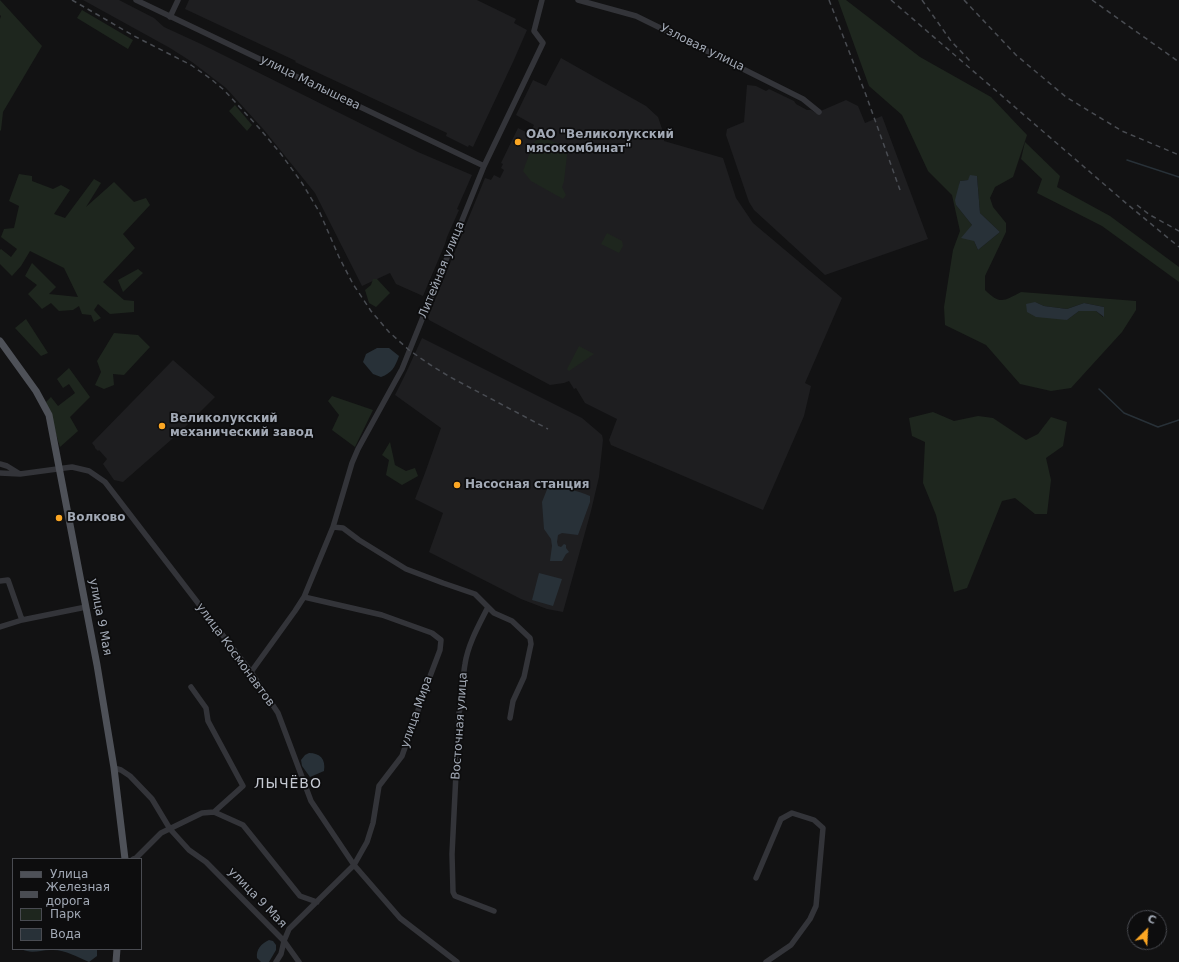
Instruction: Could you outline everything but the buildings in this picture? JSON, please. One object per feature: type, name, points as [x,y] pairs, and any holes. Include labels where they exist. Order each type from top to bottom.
[{"type":"main road","name":"улица 9 Мая","points":[[0,341],[36,391],[49,415],[98,665],[114,768],[125,858]]},
{"type":"main road","points":[[116,962],[117,950]]},
{"type":"street","name":"улица Малышева","points":[[136,0],[484,166]]},
{"type":"street","points":[[170,17],[178,0]]},
{"type":"street","name":"Литейная улица","points":[[251,672],[304,596],[333,527],[352,463],[358,449],[402,369],[484,166],[543,43],[534,31],[542,0]]},
{"type":"street","name":"Узловая улица","points":[[578,0],[636,16],[803,99],[819,112]]},
{"type":"street","points":[[0,464],[7,466],[20,474]]},
{"type":"street","name":"улица Космонавтов","points":[[20,474],[72,467],[89,471],[104,482],[251,672],[278,713],[311,801],[354,865],[400,918],[457,962]]},
{"type":"street","points":[[0,473],[20,474]]},
{"type":"street","points":[[333,527],[343,528],[359,540],[406,569],[475,594],[494,613],[512,621],[531,640],[524,677],[513,701],[510,718]]},
{"type":"street","points":[[0,581],[8,580],[22,620]]},
{"type":"street","name":"улица Мира","points":[[276,962],[281,954],[289,929],[354,865],[366,842],[371,830],[379,786],[402,756],[440,650],[441,640],[432,633],[382,615],[304,596]]},
{"type":"street","points":[[0,627],[22,620],[86,606]]},
{"type":"street","name":"Восточная улица","points":[[488,607],[470,647],[465,664],[462,699],[459,713],[452,854],[453,892],[455,896],[494,911]]},
{"type":"street","points":[[191,687],[206,708],[208,721],[243,786],[214,812]]},
{"type":"street","name":"улица 9 Мая","points":[[114,768],[121,770],[130,776],[152,799],[170,829],[189,850],[206,862],[284,941],[299,962]]},
{"type":"street","points":[[136,858],[161,834],[202,813],[214,812],[243,825],[300,896],[317,902]]},
{"type":"street","points":[[756,878],[781,819],[792,813],[814,820],[823,828],[816,906],[810,919],[791,945],[766,962]]},
{"type":"shaded area","points":[[83,0],[119,0],[154,18],[164,27],[418,152],[472,175],[423,296],[396,284],[390,273],[362,286],[315,193],[264,130],[226,88],[192,62],[170,48]]},
{"type":"shaded area","points":[[189,0],[477,0],[516,19],[514,23],[527,30],[473,147],[469,145],[468,147],[446,136],[447,133],[185,9]]},
{"type":"shaded area","points":[[561,58],[646,106],[658,117],[664,135],[664,141],[723,158],[736,198],[753,223],[842,298],[805,383],[811,386],[804,416],[763,510],[611,445],[609,440],[617,419],[585,403],[576,388],[574,389],[569,381],[550,385],[429,320],[428,317],[485,178],[491,180],[494,175],[500,178],[504,170],[501,168],[503,164],[501,163],[518,128],[530,134],[534,125],[516,115],[533,80],[546,86]]},
{"type":"shaded area","points":[[747,85],[756,86],[766,91],[769,89],[794,101],[796,104],[807,110],[811,110],[816,113],[846,100],[858,106],[865,123],[882,116],[928,239],[825,275],[754,210],[749,202],[726,135],[727,129],[744,122]]},
{"type":"shaded area","points":[[422,338],[582,418],[602,435],[603,440],[599,477],[563,612],[547,609],[521,599],[429,552],[443,513],[415,499],[441,428],[395,395]]},
{"type":"shaded area","points":[[173,360],[215,397],[180,432],[123,482],[114,480],[103,464],[107,459],[99,450],[98,451],[95,448],[92,443]]},
{"type":"green space","points":[[0,0],[42,46],[3,112],[0,131],[1,16]]},
{"type":"green space","points":[[838,0],[846,0],[920,57],[991,97],[1027,135],[1013,177],[995,187],[990,198],[993,207],[1006,223],[1006,232],[985,276],[985,290],[998,300],[1010,298],[1021,292],[1136,301],[1136,310],[1122,332],[1071,388],[1051,391],[1020,384],[986,345],[945,325],[944,307],[953,250],[960,231],[952,195],[928,171],[902,115],[869,86]],"holes":[[[977,176],[980,213],[1000,232],[978,250],[974,241],[972,225],[956,205],[960,181],[968,180]],[[1035,302],[1044,306],[1067,309],[1084,303],[1104,307],[1103,317],[1096,311],[1079,311],[1067,320]]]},
{"type":"green space","points":[[82,10],[133,40],[128,49],[77,18]]},
{"type":"green space","points":[[235,105],[252,125],[247,131],[229,111]]},
{"type":"green space","points":[[541,137],[568,147],[562,187],[566,195],[563,199],[531,181],[523,171],[534,142]]},
{"type":"green space","points":[[1025,142],[1060,176],[1057,187],[1110,216],[1179,267],[1179,282],[1102,226],[1037,193],[1042,179],[1021,159]]},
{"type":"green space","points":[[19,174],[32,176],[32,181],[53,189],[61,185],[70,190],[54,214],[65,218],[94,179],[101,183],[86,207],[114,182],[134,202],[146,198],[150,205],[123,234],[135,248],[103,282],[124,300],[134,301],[134,312],[110,314],[98,304],[94,310],[101,318],[94,322],[91,315],[82,314],[79,306],[73,310],[59,311],[51,303],[42,309],[28,294],[37,285],[25,276],[32,263],[56,287],[49,294],[78,297],[64,268],[30,251],[21,266],[12,276],[0,264],[1,249],[11,257],[17,249],[1,237],[4,229],[14,228],[19,206],[9,201]]},
{"type":"green space","points":[[607,233],[622,241],[623,246],[619,253],[601,244]]},
{"type":"green space","points":[[138,269],[143,273],[123,292],[118,280]]},
{"type":"green space","points":[[373,279],[377,279],[390,293],[376,307],[369,303],[365,290],[371,285]]},
{"type":"green space","points":[[26,319],[48,353],[41,356],[15,328]]},
{"type":"green space","points":[[114,333],[138,335],[150,347],[124,375],[113,374],[114,385],[104,389],[95,385],[101,372],[97,361]]},
{"type":"green space","points":[[579,346],[594,354],[569,371],[567,369]]},
{"type":"green space","points":[[69,368],[90,397],[70,417],[78,431],[60,447],[46,402],[51,397],[58,406],[75,393],[69,384],[63,388],[57,379]]},
{"type":"green space","points":[[332,396],[373,410],[355,447],[332,430],[339,415],[328,401]]},
{"type":"green space","points":[[933,412],[954,421],[978,416],[993,418],[1026,440],[1038,434],[1051,417],[1067,422],[1063,446],[1046,458],[1051,480],[1047,514],[1035,514],[1015,498],[1002,501],[967,588],[954,592],[936,515],[923,483],[925,442],[912,436],[909,418]]},
{"type":"green space","points":[[390,442],[395,465],[406,471],[415,468],[418,476],[402,485],[386,475],[389,460],[382,455]]},
{"type":"water","points":[[970,175],[977,176],[980,213],[1000,232],[978,250],[974,241],[961,238],[972,225],[956,205],[955,200],[960,181],[968,180]]},
{"type":"water","points":[[1035,302],[1044,306],[1067,309],[1084,303],[1104,307],[1104,317],[1096,311],[1079,311],[1067,320],[1036,317],[1027,312],[1026,304]]},
{"type":"water","points":[[377,348],[389,348],[399,356],[393,369],[388,374],[381,377],[373,374],[363,362],[366,354]]},
{"type":"water","points":[[548,487],[580,492],[590,496],[590,502],[578,535],[562,533],[558,535],[558,546],[561,547],[564,544],[566,545],[569,552],[562,561],[550,561],[552,546],[551,539],[544,529],[542,502]]},
{"type":"water","points":[[539,573],[562,579],[553,606],[532,600]]},
{"type":"water","points":[[309,753],[319,756],[324,763],[324,771],[310,777],[302,766],[301,760]]},
{"type":"water","points":[[269,940],[273,941],[276,945],[276,950],[269,962],[261,962],[257,958],[258,949]]},
{"type":"water","points":[[23,950],[49,950],[29,952]]},
{"type":"water","points":[[58,950],[97,950],[97,956],[89,962]]},
{"type":"waterway","points":[[1127,160],[1179,177]]},
{"type":"waterway","points":[[1099,389],[1124,413],[1158,427],[1179,420]]},
{"type":"railway","points":[[72,0],[136,37],[191,65],[224,90],[281,154],[302,183],[320,213],[339,257],[353,284],[371,311],[389,332],[409,350],[450,377],[548,429]]},
{"type":"railway","points":[[829,0],[866,95],[900,190]]},
{"type":"railway","points":[[891,0],[1127,204],[1179,247]]},
{"type":"railway","points":[[922,0],[951,41],[970,61]]},
{"type":"railway","points":[[964,0],[1016,55],[1066,97],[1122,131],[1179,155]]},
{"type":"railway","points":[[1092,0],[1179,62]]},
{"type":"railway","points":[[1137,205],[1150,215],[1179,231]]},
{"type":"place","name":"ОАО \"Великолукский мясокомбинат\"","points":[[518,142]]},
{"type":"place","name":"Великолукский механический завод","points":[[162,426]]},
{"type":"place","name":"Насосная станция","points":[[457,485]]},
{"type":"place","name":"Волково","points":[[59,518]]},
{"type":"district","name":"ЛЫЧЁВО","points":[[288,784]]}]
